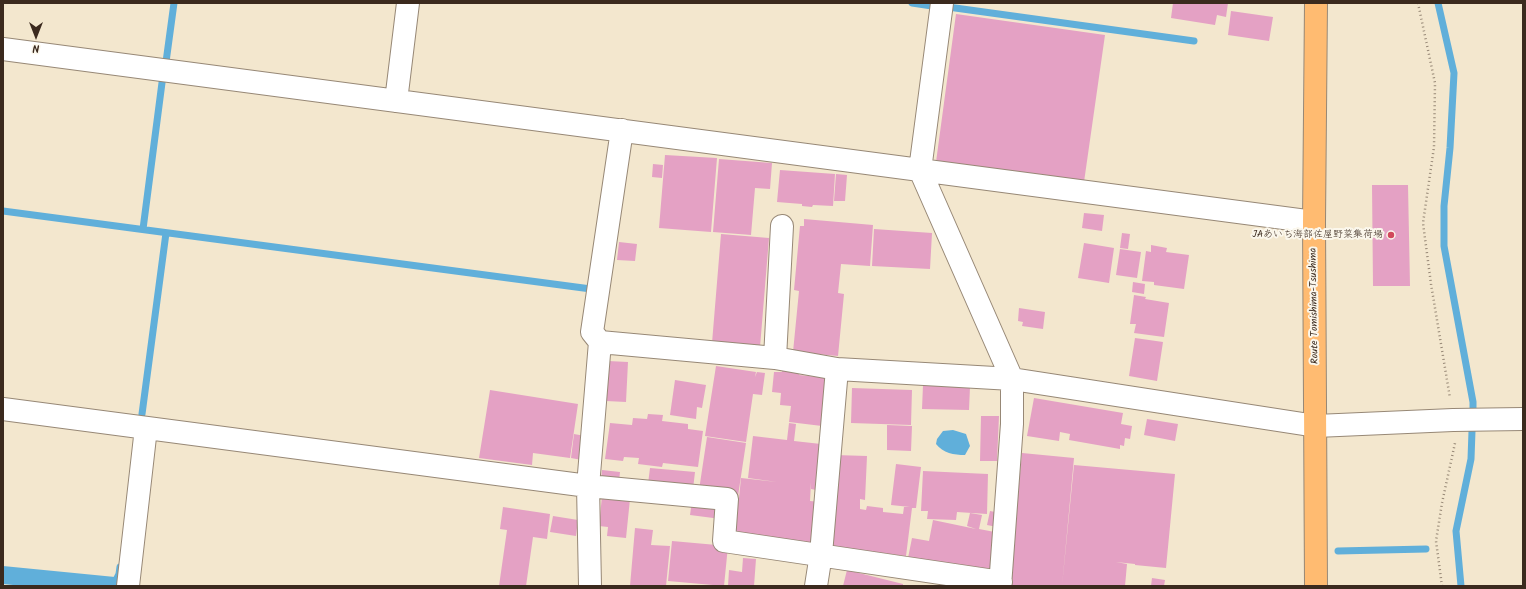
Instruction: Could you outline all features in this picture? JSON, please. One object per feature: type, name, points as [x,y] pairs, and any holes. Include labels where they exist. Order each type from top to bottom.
[{"type":"main road","name":"Route Tomishima-Tsushima","points":[[1316,3],[1314,222],[1316,586]]},
{"type":"street","points":[[396,101],[408,3]]},
{"type":"street","points":[[3,409],[588,486],[727,499],[724,541],[821,554],[1000,584],[1012,424],[1012,379],[920,170],[942,3]]},
{"type":"street","points":[[3,49],[1314,222]]},
{"type":"street","points":[[590,586],[588,486],[600,342],[592,332],[622,130]]},
{"type":"street","points":[[775,358],[782,226]]},
{"type":"street","points":[[600,342],[775,358],[837,370],[1012,379],[1316,426],[1454,420],[1523,419]]},
{"type":"street","points":[[816,586],[821,554],[837,370]]},
{"type":"street","points":[[128,586],[146,428]]},
{"type":"path","points":[[1418,3],[1435,83],[1434,147],[1423,223],[1431,284],[1456,436],[1442,503],[1436,541],[1442,586]]},
{"type":"water","points":[[953,430],[966,434],[970,446],[965,455],[949,453],[942,450],[936,444],[937,439],[943,431]]},
{"type":"water","points":[[3,566],[115,577],[115,586],[23,586],[3,584]]},
{"type":"building","points":[[1173,3],[1228,3],[1226,17],[1217,15],[1215,25],[1171,18]]},
{"type":"building","points":[[1231,11],[1273,17],[1269,41],[1228,35]]},
{"type":"building","points":[[956,14],[1105,35],[1084,182],[936,162]]},
{"type":"building","points":[[665,155],[717,158],[711,232],[659,228]]},
{"type":"building","points":[[719,159],[772,163],[770,189],[755,188],[751,235],[713,232]]},
{"type":"building","points":[[653,164],[663,165],[662,178],[652,177]]},
{"type":"building","points":[[780,170],[835,174],[833,206],[813,205],[812,207],[802,206],[802,204],[777,202]]},
{"type":"building","points":[[836,174],[847,175],[845,201],[834,201]]},
{"type":"building","name":"JAあいち海部佐屋野菜集荷場","points":[[1372,185],[1408,185],[1410,286],[1373,286]]},
{"type":"building","points":[[1084,213],[1104,215],[1102,231],[1082,228]]},
{"type":"building","points":[[804,219],[873,225],[870,266],[841,264],[838,293],[844,294],[838,356],[793,352],[799,291],[794,290],[800,226],[804,226]]},
{"type":"building","points":[[874,229],[932,233],[930,269],[872,266]]},
{"type":"building","points":[[1122,233],[1130,234],[1128,249],[1120,248]]},
{"type":"building","points":[[721,234],[769,238],[760,347],[712,343]]},
{"type":"building","points":[[619,242],[637,244],[635,261],[617,260]]},
{"type":"building","points":[[1084,243],[1114,248],[1109,283],[1078,278]]},
{"type":"building","points":[[1151,245],[1167,248],[1166,252],[1189,255],[1184,289],[1154,285],[1154,282],[1142,281],[1146,251],[1151,252]]},
{"type":"building","points":[[1120,249],[1141,252],[1137,278],[1116,275]]},
{"type":"building","points":[[1133,282],[1145,284],[1144,294],[1132,292]]},
{"type":"building","points":[[1134,295],[1146,297],[1145,299],[1169,303],[1164,337],[1134,333],[1136,324],[1130,324]]},
{"type":"building","points":[[1019,308],[1045,312],[1043,329],[1022,326],[1023,322],[1018,321]]},
{"type":"building","points":[[1135,338],[1163,342],[1157,381],[1129,376]]},
{"type":"building","points":[[608,361],[628,362],[626,402],[606,401]]},
{"type":"building","points":[[716,366],[756,372],[755,377],[757,372],[765,373],[762,395],[753,394],[746,442],[705,436]]},
{"type":"building","points":[[782,370],[800,372],[799,375],[828,378],[822,426],[789,422],[791,406],[780,405],[781,393],[772,392],[774,372],[782,372]]},
{"type":"building","points":[[675,380],[706,385],[702,408],[697,407],[696,419],[670,415]]},
{"type":"building","points":[[923,385],[970,387],[969,410],[922,409]]},
{"type":"building","points":[[852,388],[912,390],[911,425],[851,423]]},
{"type":"building","points":[[490,390],[578,404],[570,458],[533,453],[532,465],[479,458]]},
{"type":"building","points":[[1034,398],[1123,413],[1121,424],[1132,426],[1130,439],[1125,438],[1124,446],[1120,445],[1120,449],[1069,440],[1070,434],[1060,432],[1059,441],[1027,436]]},
{"type":"building","points":[[648,414],[663,415],[662,421],[688,424],[688,429],[703,431],[698,467],[663,463],[662,467],[638,464],[639,458],[624,457],[623,461],[605,459],[610,423],[632,425],[633,418],[647,419]]},
{"type":"building","points":[[981,416],[999,416],[997,461],[980,461]]},
{"type":"building","points":[[1147,419],[1178,424],[1175,441],[1144,435]]},
{"type":"building","points":[[789,423],[796,424],[794,441],[821,444],[816,490],[811,489],[811,482],[810,501],[820,502],[815,546],[731,537],[735,498],[739,498],[741,478],[777,482],[748,478],[753,436],[787,440]]},
{"type":"building","points":[[887,425],[912,426],[911,451],[887,450]]},
{"type":"building","points":[[574,434],[585,436],[582,460],[571,458]]},
{"type":"building","points":[[707,437],[746,443],[738,496],[699,490]]},
{"type":"building","points":[[1022,453],[1074,458],[1062,586],[1009,586]]},
{"type":"building","points":[[835,455],[867,456],[865,500],[860,499],[860,509],[866,510],[867,506],[883,508],[883,512],[903,514],[904,507],[910,507],[891,505],[896,464],[921,467],[916,508],[912,508],[906,556],[829,547]]},
{"type":"building","points":[[1074,465],[1175,474],[1166,568],[1116,562],[1127,564],[1125,586],[1062,586]]},
{"type":"building","points":[[650,468],[695,472],[693,489],[648,484]]},
{"type":"building","points":[[602,470],[620,472],[619,482],[601,480]]},
{"type":"building","points":[[923,471],[988,474],[987,514],[957,512],[956,520],[927,519],[928,511],[921,511]]},
{"type":"building","points":[[602,496],[630,499],[626,538],[607,536],[608,527],[599,526]]},
{"type":"building","points":[[692,501],[723,505],[721,519],[690,515]]},
{"type":"building","points":[[503,507],[550,514],[547,539],[533,537],[526,586],[499,586],[507,530],[500,529]]},
{"type":"building","points":[[990,511],[1000,513],[997,527],[987,525]]},
{"type":"building","points":[[970,513],[982,515],[979,529],[1000,533],[992,574],[908,558],[912,538],[929,541],[933,520],[976,529],[967,526]]},
{"type":"building","points":[[553,516],[578,520],[576,536],[550,532]]},
{"type":"building","points":[[635,528],[653,530],[651,545],[670,546],[666,586],[630,586]]},
{"type":"building","points":[[672,541],[728,546],[724,586],[668,581]]},
{"type":"building","points":[[743,558],[756,559],[754,586],[728,586],[729,570],[742,572]]},
{"type":"building","points":[[847,570],[903,584],[903,586],[843,586]]},
{"type":"building","points":[[1152,578],[1165,580],[1164,586],[1151,586]]},
{"type":"waterway","points":[[166,62],[174,3]]},
{"type":"waterway","points":[[912,3],[932,6]]},
{"type":"waterway","points":[[1438,3],[1454,73],[1450,148],[1444,206],[1444,246],[1473,402],[1473,412]]},
{"type":"waterway","points":[[948,7],[1194,41]]},
{"type":"waterway","points":[[143,229],[163,75]]},
{"type":"waterway","points":[[3,211],[591,289]]},
{"type":"waterway","points":[[142,414],[166,233]]},
{"type":"waterway","points":[[1461,586],[1456,531],[1471,459],[1472,431]]},
{"type":"waterway","points":[[1338,551],[1426,549]]},
{"type":"waterway","points":[[113,586],[119,574],[120,567]]},
{"type":"place","name":"JAあいち海部佐屋野菜集荷場","points":[[1391,235]]}]
